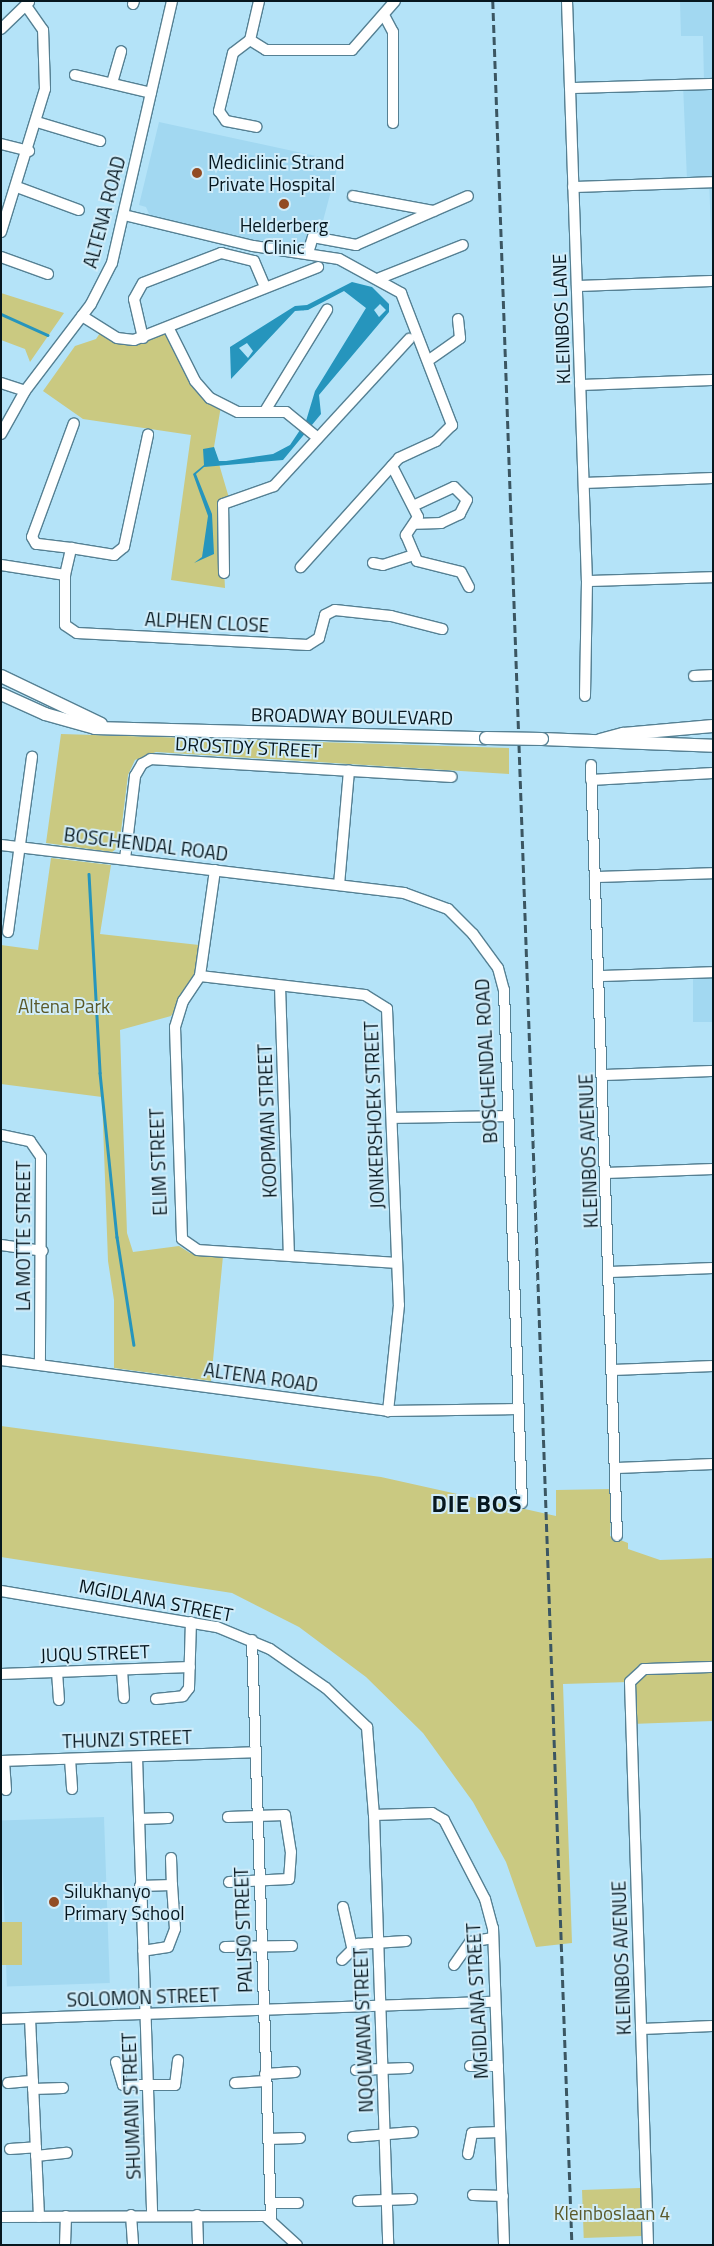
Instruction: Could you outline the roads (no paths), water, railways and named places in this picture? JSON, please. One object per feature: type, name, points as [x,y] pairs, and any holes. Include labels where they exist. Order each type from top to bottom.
[{"type":"main road","name":"BROADWAY BOULEVARD","points":[[1,676],[103,726]]},
{"type":"main road","name":"BROADWAY BOULEVARD","points":[[1,694],[69,722],[103,726],[600,740],[713,746]]},
{"type":"main road","name":"BROADWAY BOULEVARD","points":[[600,740],[623,734],[713,726]]},
{"type":"street","name":"ALTENA ROAD","points":[[1,434],[26,391],[82,316],[108,272],[124,215],[172,1]]},
{"type":"street","points":[[256,127],[226,121],[220,111],[233,52],[250,40],[259,1]]},
{"type":"street","points":[[250,40],[266,50],[347,51],[359,45],[385,17],[395,1]]},
{"type":"street","name":"KLEINBOS LANE","points":[[567,1],[587,581],[586,696]]},
{"type":"street","points":[[1,29],[28,3],[43,30],[46,80],[29,151],[1,232]]},
{"type":"street","points":[[385,17],[393,32],[393,123]]},
{"type":"street","points":[[112,83],[121,51]]},
{"type":"street","points":[[76,75],[151,93]]},
{"type":"street","points":[[570,88],[713,84]]},
{"type":"street","points":[[37,122],[100,141]]},
{"type":"street","points":[[1,144],[29,151]]},
{"type":"street","points":[[573,187],[713,182]]},
{"type":"street","points":[[17,187],[79,210]]},
{"type":"street","points":[[353,196],[434,211]]},
{"type":"street","points":[[308,253],[313,238],[356,245],[468,196]]},
{"type":"street","points":[[124,215],[253,246],[339,259],[378,277],[401,293],[453,422],[436,440],[392,466],[301,567]]},
{"type":"street","points":[[378,277],[464,245]]},
{"type":"street","points":[[143,338],[135,294],[152,280],[221,253],[254,261],[265,287]]},
{"type":"street","points":[[1,257],[48,274]]},
{"type":"street","points":[[82,316],[117,338],[143,338],[318,267]]},
{"type":"street","points":[[577,286],[713,281]]},
{"type":"street","points":[[265,411],[327,310]]},
{"type":"street","points":[[429,360],[460,338],[458,319]]},
{"type":"street","points":[[168,329],[204,394],[238,412],[286,412],[318,438]]},
{"type":"street","points":[[224,573],[224,504],[270,488],[409,339]]},
{"type":"street","points":[[580,385],[713,380]]},
{"type":"street","points":[[1,383],[26,391]]},
{"type":"street","points":[[74,423],[32,537],[36,544],[114,555],[122,551],[148,436]]},
{"type":"street","points":[[392,466],[412,506],[416,524]]},
{"type":"street","points":[[584,483],[713,478]]},
{"type":"street","points":[[412,506],[454,487],[467,500],[460,514],[441,523],[416,524],[406,535],[414,555],[424,566],[461,572],[469,587]]},
{"type":"street","points":[[1,565],[65,575],[71,548]]},
{"type":"street","points":[[373,563],[383,565],[414,555]]},
{"type":"street","name":"ALPHEN CLOSE","points":[[65,575],[65,625],[77,633],[308,645],[319,638],[325,616],[335,610],[391,616],[442,629]]},
{"type":"street","points":[[587,581],[713,577]]},
{"type":"street","points":[[694,676],[713,676]]},
{"type":"street","points":[[8,932],[32,757]]},
{"type":"street","name":"DROSTDY STREET","points":[[125,859],[135,776],[146,761],[349,770],[451,777]]},
{"type":"street","name":"KLEINBOS AVENUE","points":[[591,765],[610,1272],[617,1536]]},
{"type":"street","points":[[339,885],[349,770]]},
{"type":"street","points":[[592,780],[713,773]]},
{"type":"street","name":"BOSCHENDAL ROAD","points":[[1,845],[404,893],[436,902],[466,927],[493,960],[504,990],[522,1503]]},
{"type":"street","name":"ELIM STREET","points":[[215,870],[200,976],[183,1001],[175,1028],[179,1231],[185,1245],[198,1250],[289,1254],[397,1263]]},
{"type":"street","points":[[595,877],[713,873]]},
{"type":"street","points":[[600,976],[713,972]]},
{"type":"street","name":"JONKERSHOEK STREET","points":[[200,976],[365,995],[381,1001],[389,1020],[399,1322],[388,1411]]},
{"type":"street","name":"KOOPMAN STREET","points":[[280,986],[289,1254]]},
{"type":"street","points":[[603,1075],[713,1071]]},
{"type":"street","points":[[392,1118],[507,1116]]},
{"type":"street","name":"LA MOTTE STREET","points":[[1,1136],[30,1141],[40,1153],[42,1251],[40,1365]]},
{"type":"street","points":[[606,1173],[713,1169]]},
{"type":"street","points":[[1,1245],[42,1251]]},
{"type":"street","points":[[610,1272],[713,1268]]},
{"type":"street","name":"ALTENA ROAD","points":[[1,1360],[388,1411],[518,1409]]},
{"type":"street","points":[[613,1370],[713,1366]]},
{"type":"street","points":[[616,1468],[713,1464]]},
{"type":"street","name":"MGIDLANA STREET","points":[[1,1591],[191,1622],[233,1631],[252,1640],[326,1688],[368,1727],[374,1815],[432,1813],[444,1820],[485,1899],[493,1938],[504,2245]]},
{"type":"street","points":[[156,1699],[183,1696],[189,1688],[191,1622]]},
{"type":"street","name":"PALISO STREET","points":[[252,1640],[254,1752],[271,2219]]},
{"type":"street","name":"JUQU STREET","points":[[1,1674],[190,1667]]},
{"type":"street","name":"KLEINBOS AVENUE","points":[[648,2245],[629,1690],[637,1672],[713,1667]]},
{"type":"street","points":[[122,1670],[124,1698]]},
{"type":"street","points":[[57,1672],[59,1700]]},
{"type":"street","name":"THUNZI STREET","points":[[2,1761],[254,1752]]},
{"type":"street","name":"SHUMANI STREET","points":[[137,1757],[152,2215]]},
{"type":"street","points":[[70,1759],[72,1789]]},
{"type":"street","points":[[2,1761],[6,1790]]},
{"type":"street","name":"NQOLWANA STREET","points":[[374,1815],[388,2245]]},
{"type":"street","points":[[228,1817],[287,1817],[291,1852],[290,1878],[259,1882],[229,1882]]},
{"type":"street","points":[[139,1819],[168,1818]]},
{"type":"street","points":[[143,1951],[164,1949],[174,1940],[171,1858]]},
{"type":"street","points":[[140,1886],[172,1885]]},
{"type":"street","points":[[343,1908],[352,1947]]},
{"type":"street","points":[[454,1965],[470,1942],[493,1938]]},
{"type":"street","points":[[342,1960],[352,1947],[406,1941]]},
{"type":"street","points":[[225,1947],[292,1946]]},
{"type":"street","name":"SOLOMON STREET","points":[[1,2020],[495,2002]]},
{"type":"street","points":[[30,2018],[39,2217]]},
{"type":"street","points":[[641,2029],[713,2026]]},
{"type":"street","points":[[116,2062],[121,2084],[177,2084],[178,2060]]},
{"type":"street","points":[[470,2066],[498,2066]]},
{"type":"street","points":[[356,2070],[408,2068]]},
{"type":"street","points":[[235,2083],[295,2072]]},
{"type":"street","points":[[8,2083],[63,2088]]},
{"type":"street","points":[[353,2137],[413,2132]]},
{"type":"street","points":[[468,2154],[472,2133],[500,2132]]},
{"type":"street","points":[[268,2139],[300,2138]]},
{"type":"street","points":[[10,2149],[67,2153]]},
{"type":"street","points":[[472,2195],[503,2196]]},
{"type":"street","points":[[358,2201],[412,2199]]},
{"type":"street","points":[[271,2203],[298,2203]]},
{"type":"street","points":[[131,2215],[133,2245]]},
{"type":"street","points":[[197,2215],[198,2245]]},
{"type":"street","points":[[1,2217],[197,2215],[271,2219],[297,2245]]},
{"type":"street","points":[[65,2245],[66,2216]]},
{"type":"waterway","points":[[1,314],[48,335]]},
{"type":"waterway","points":[[89,874],[100,1073],[117,1237],[134,1345]]},
{"type":"railway","points":[[493,1],[572,2245]]},
{"type":"place","name":"Mediclinic Strand Private Hospital","points":[[197,173]]},
{"type":"place","name":"Helderberg Clinic","points":[[284,204]]},
{"type":"place","name":"Silukhanyo Primary School","points":[[54,1902]]},
{"type":"district","name":"DIE BOS","points":[[477,1504]]},
{"type":"park label","name":"Altena Park","points":[[64,1006]]},
{"type":"park label","name":"Kleinboslaan 4","points":[[612,2213]]}]
